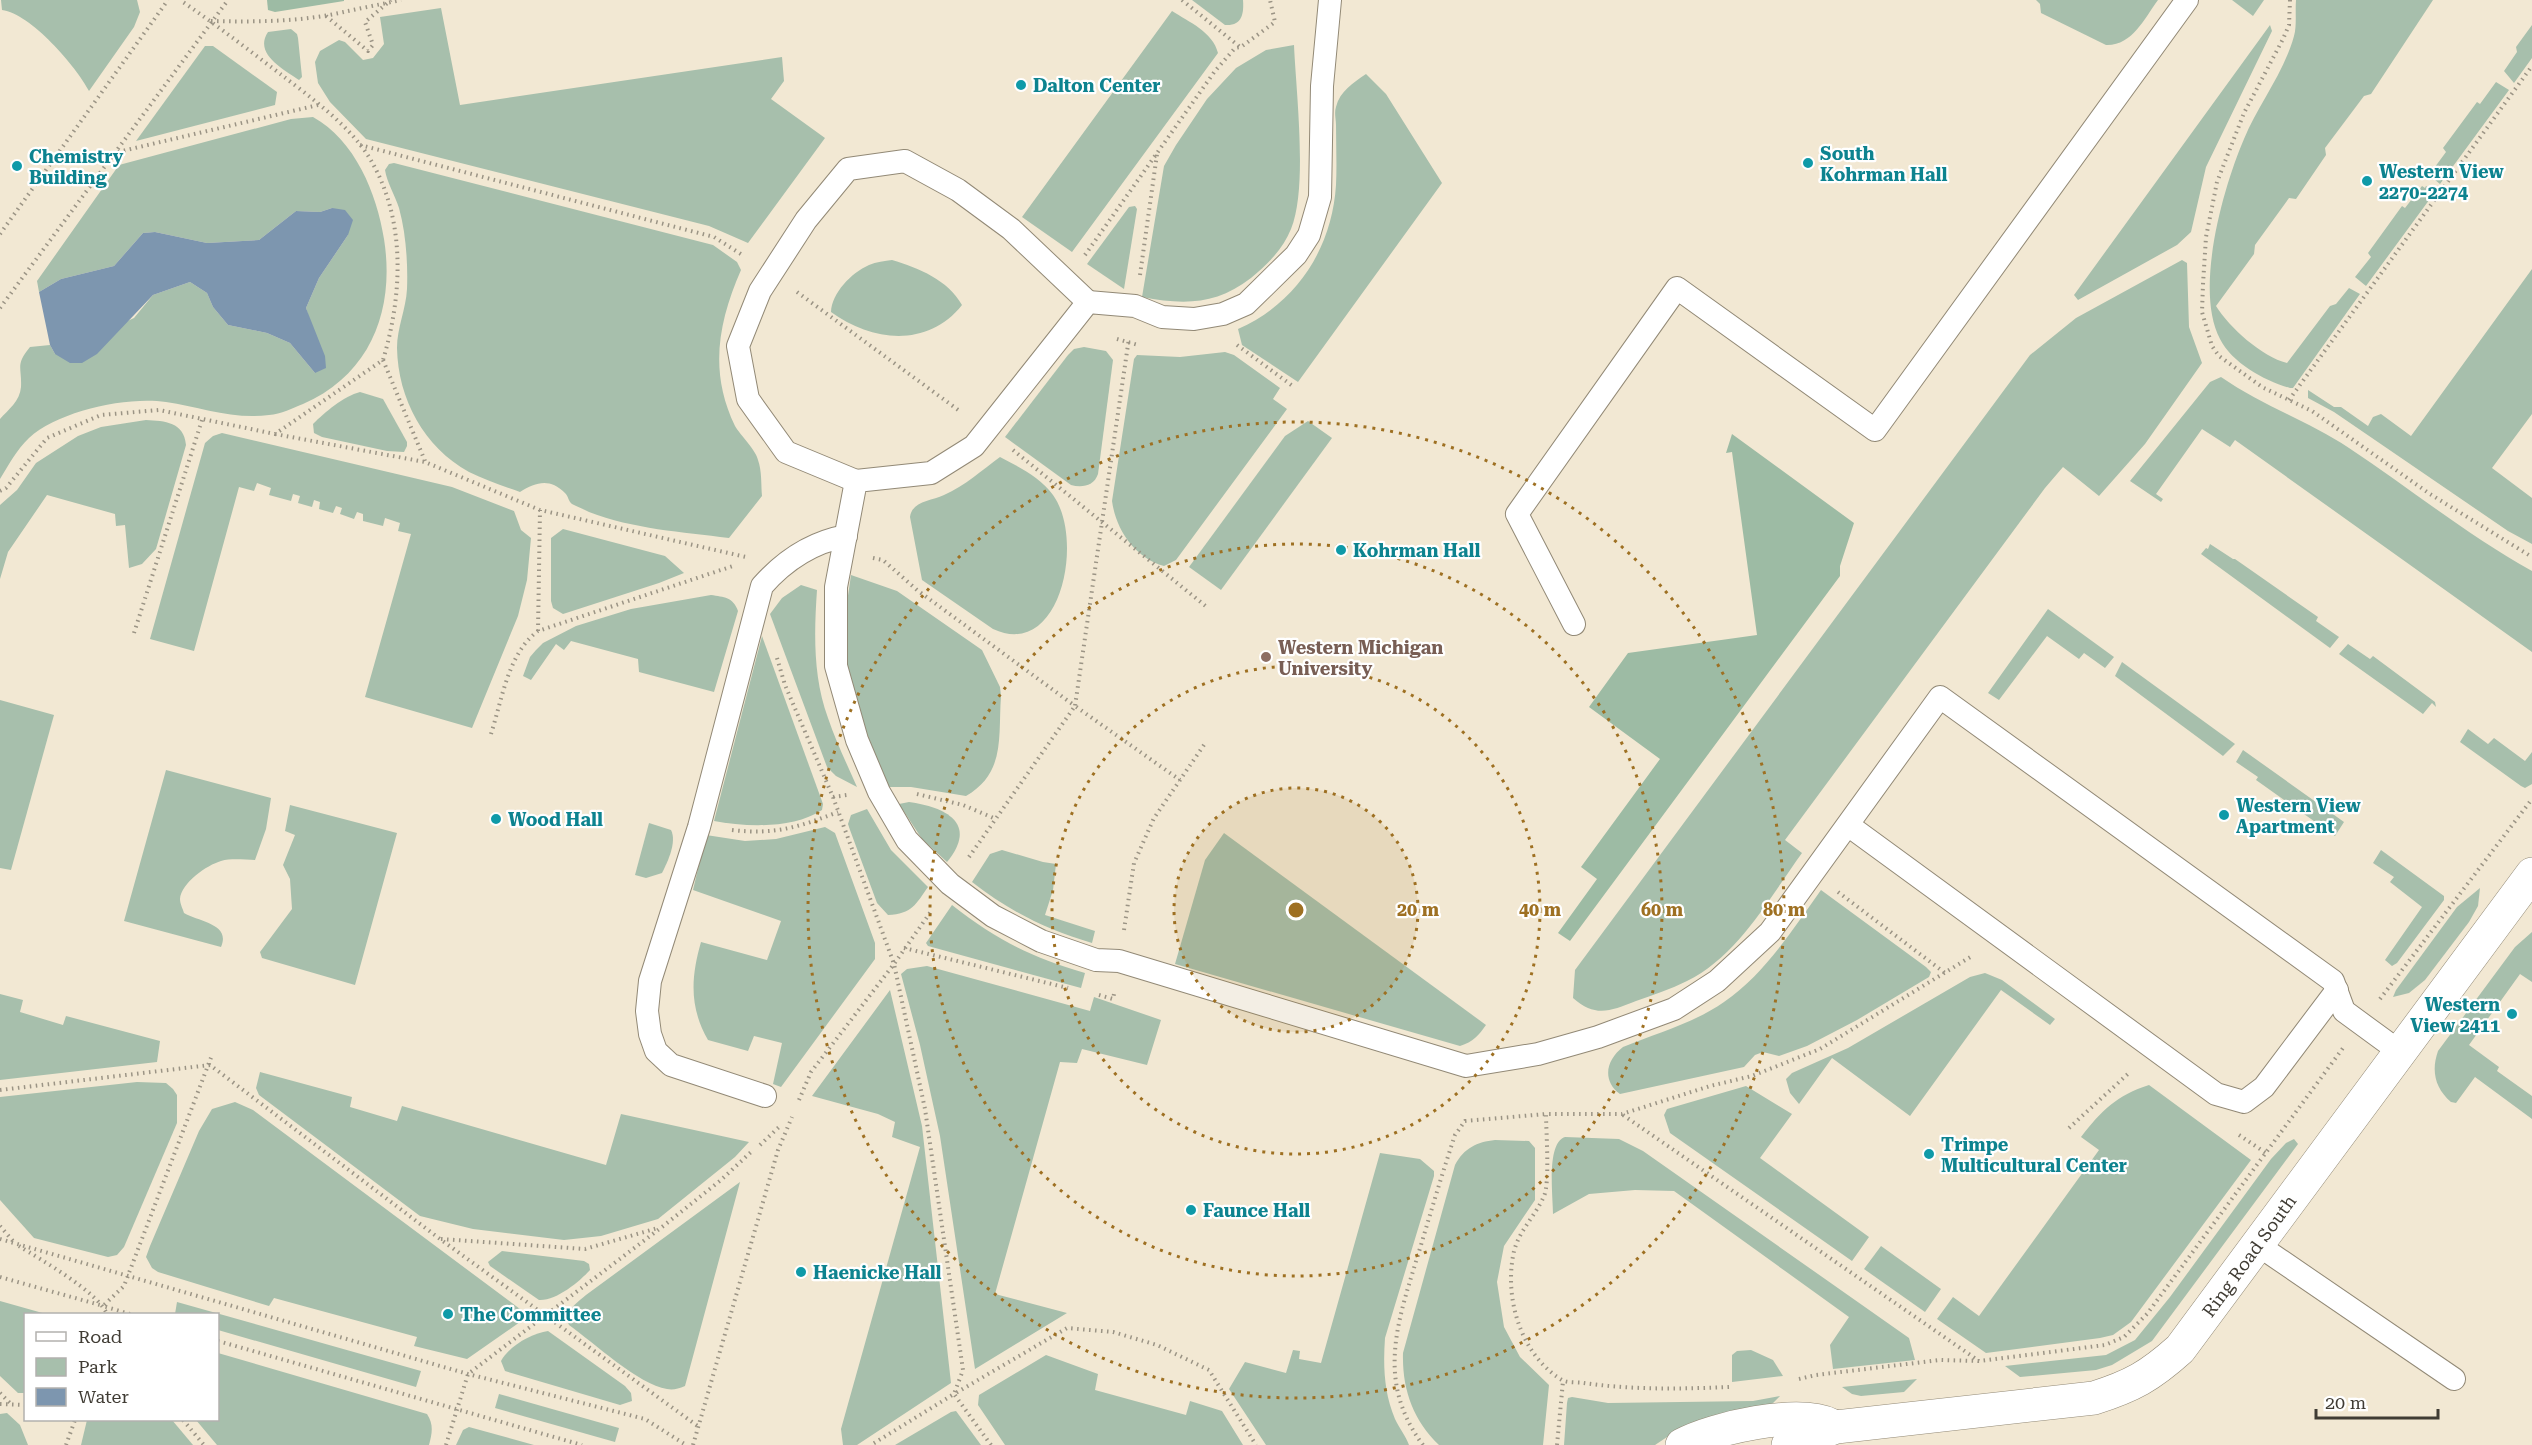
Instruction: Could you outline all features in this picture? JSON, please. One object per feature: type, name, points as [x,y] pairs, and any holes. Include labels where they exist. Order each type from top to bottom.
[{"type":"street","name":"Ring Road South","points":[[1788,1445],[1836,1427],[2094,1398],[2127,1388],[2159,1368],[2180,1350],[2532,874]]},
{"type":"street","name":"Ring Road South","points":[[1682,1445],[1713,1432],[1761,1423],[1820,1420],[1836,1427]]},
{"type":"lane","points":[[1088,302],[974,446],[931,473],[856,481],[786,452],[748,399],[738,346],[760,291],[806,220],[848,169],[905,161],[958,190],[1011,229],[1088,302],[1135,306],[1162,317],[1194,319],[1223,314],[1246,304],[1296,255],[1309,235],[1320,197],[1322,86],[1330,0]]},
{"type":"lane","points":[[1574,624],[1517,514],[1677,288],[1875,430],[2187,0]]},
{"type":"lane","points":[[856,481],[836,587],[837,666],[857,740],[872,778],[907,840],[950,884],[993,916],[1041,941],[1096,960],[1119,961],[1466,1066],[1538,1054],[1598,1037],[1674,1009],[1717,981],[1770,932],[1940,697],[2333,981],[2344,1011],[2400,1052]]},
{"type":"lane","points":[[765,1096],[671,1065],[656,1051],[650,1034],[647,1011],[650,981],[699,827],[762,586],[778,568],[825,540],[844,544]]},
{"type":"lane","points":[[1848,825],[2216,1094],[2244,1102],[2264,1087],[2337,990]]},
{"type":"lane","points":[[2258,1245],[2454,1379]]},
{"type":"path","points":[[0,234],[168,0]]},
{"type":"path","points":[[180,0],[211,21],[319,105],[360,145],[369,158],[381,183],[395,232],[397,296],[383,360],[425,462]]},
{"type":"path","points":[[0,308],[228,0]]},
{"type":"path","points":[[326,16],[368,51],[373,45],[366,22],[391,0]]},
{"type":"path","points":[[211,21],[268,22],[326,16],[401,0]]},
{"type":"path","points":[[1182,0],[1241,47]]},
{"type":"path","points":[[1066,280],[1215,71],[1234,48],[1241,47],[1275,22],[1270,0]]},
{"type":"path","points":[[2290,0],[2289,25],[2244,113],[2217,182],[2206,237],[2202,312],[2212,346],[2219,356],[2262,387],[2312,411],[2430,494],[2532,557]]},
{"type":"path","points":[[2289,400],[2532,66]]},
{"type":"path","points":[[117,152],[319,105]]},
{"type":"path","points":[[360,145],[714,237],[771,273],[1041,470],[1103,525],[1208,608]]},
{"type":"path","points":[[844,544],[883,560],[917,590],[1075,706],[1092,577],[1103,525],[1157,154]]},
{"type":"path","points":[[275,434],[383,360]]},
{"type":"path","points":[[0,491],[6,488],[47,438],[101,415],[159,410],[425,462],[540,510],[754,558],[538,631],[530,637],[518,653],[491,734]]},
{"type":"path","points":[[134,633],[202,420]]},
{"type":"path","points":[[538,631],[540,510]]},
{"type":"path","points":[[776,654],[785,684],[838,812],[894,964],[925,1109],[963,1370],[954,1394]]},
{"type":"path","points":[[1090,993],[1113,999],[1134,863],[1154,818],[1206,742]]},
{"type":"path","points":[[1797,1380],[1816,1375],[1940,1360],[1980,1361],[2105,1345],[2124,1337],[2147,1314],[2361,1023],[2532,799]]},
{"type":"path","points":[[699,827],[741,831],[788,829],[838,812]]},
{"type":"path","points":[[1837,892],[1945,973]]},
{"type":"path","points":[[904,948],[1078,990]]},
{"type":"path","points":[[1423,1445],[1406,1417],[1396,1388],[1394,1370],[1396,1329],[1455,1135],[1465,1121],[1546,1114],[1622,1114],[1710,1086],[1752,1076],[1820,1049],[1973,956],[1981,954]]},
{"type":"path","points":[[102,1313],[103,1306],[124,1286],[212,1055]]},
{"type":"path","points":[[0,1090],[210,1065],[440,1239],[699,1427]]},
{"type":"path","points":[[2069,1128],[2130,1071]]},
{"type":"path","points":[[693,1445],[778,1150],[793,1113]]},
{"type":"path","points":[[1546,1114],[1545,1193],[1520,1234],[1513,1253],[1510,1276],[1511,1298],[1528,1344],[1538,1359],[1563,1381],[1622,1388],[1735,1387]]},
{"type":"path","points":[[1622,1114],[1980,1361]]},
{"type":"path","points":[[2236,1133],[2265,1153]]},
{"type":"path","points":[[446,1445],[468,1374],[662,1227],[722,1180],[752,1152]]},
{"type":"path","points":[[0,1226],[15,1243],[66,1276],[103,1306],[106,1313]]},
{"type":"path","points":[[440,1239],[585,1249],[662,1227]]},
{"type":"path","points":[[0,1239],[468,1374],[645,1419],[686,1445]]},
{"type":"path","points":[[0,1277],[127,1313]]},
{"type":"path","points":[[871,1445],[1067,1328],[1113,1332],[1157,1345],[1209,1370],[1256,1445]]},
{"type":"path","points":[[219,1341],[582,1445]]},
{"type":"path","points":[[1557,1445],[1563,1381]]},
{"type":"path","points":[[0,1393],[11,1404]]},
{"type":"path","points":[[954,1394],[991,1445]]},
{"type":"path","points":[[0,1404],[24,1405]]},
{"type":"path","points":[[66,1445],[74,1421]]},
{"type":"path","points":[[185,1421],[204,1445]]},
{"type":"green space","points":[[1,0],[137,0],[140,12],[134,27],[89,91],[74,68],[52,43],[26,21],[2,10]]},
{"type":"green space","points":[[267,0],[344,1],[275,12],[268,10]]},
{"type":"green space","points":[[1192,0],[1243,0],[1241,18],[1231,25],[1225,25]]},
{"type":"green space","points":[[2036,0],[2158,0],[2130,36],[2115,44],[2106,45],[2041,13],[2040,4]]},
{"type":"green space","points":[[2232,0],[2264,0],[2253,16]]},
{"type":"green space","points":[[2296,0],[2433,0],[2371,94],[2364,96],[2325,148],[2326,155],[2296,199],[2289,198],[2255,245],[2254,254],[2216,306],[2229,323],[2247,340],[2267,355],[2287,363],[2330,306],[2336,304],[2349,288],[2360,294],[2293,388],[2290,388],[2270,381],[2250,370],[2225,348],[2213,318],[2210,294],[2214,239],[2220,211],[2236,160],[2250,126],[2290,50],[2295,32]]},
{"type":"green space","points":[[441,8],[460,105],[782,57],[784,81],[771,99],[825,138],[748,243],[709,226],[366,139],[330,102],[318,83],[315,62],[320,51],[339,40],[345,42],[363,60],[373,58],[384,44],[380,17]]},
{"type":"green space","points":[[1172,11],[1206,33],[1218,53],[1072,252],[1022,217]]},
{"type":"green space","points":[[2270,25],[2272,31],[2206,167],[2191,232],[2177,245],[2078,300],[2074,295]]},
{"type":"green space","points":[[2532,25],[2532,58],[2514,83],[2504,71],[2517,52],[2516,47]]},
{"type":"green space","points":[[291,29],[298,38],[302,77],[299,80],[279,66],[265,47],[264,40],[268,32]]},
{"type":"green space","points":[[1294,45],[1300,139],[1299,190],[1291,229],[1284,243],[1251,278],[1238,287],[1212,298],[1186,302],[1142,297],[1164,166],[1176,145],[1207,99],[1236,68],[1266,50]]},
{"type":"green space","points":[[205,46],[213,46],[277,92],[275,105],[136,141]]},
{"type":"green space","points":[[1366,74],[1386,94],[1442,183],[1298,382],[1242,345],[1238,329],[1259,318],[1294,289],[1308,271],[1319,251],[1333,208],[1336,185],[1336,107],[1344,92]]},
{"type":"green space","points":[[2496,82],[2509,90],[2440,184],[2429,175],[2446,152],[2443,148],[2477,102],[2480,104]]},
{"type":"green space","points":[[313,117],[341,139],[352,154],[370,187],[381,222],[387,265],[386,290],[374,336],[362,357],[327,391],[287,411],[273,414],[243,416],[150,401],[113,404],[75,413],[42,428],[29,438],[0,479],[0,419],[18,397],[21,387],[20,366],[22,358],[30,347],[50,345],[55,354],[134,318],[153,295],[190,282],[207,293],[213,307],[228,325],[267,333],[290,343],[315,373],[312,327],[306,308],[319,278],[348,235],[332,208],[320,212],[296,211],[259,240],[207,243],[155,232],[143,233],[114,266],[61,279],[39,292],[37,281],[119,165],[291,119]]},
{"type":"green space","points":[[394,163],[713,245],[737,262],[741,270],[722,328],[719,367],[727,406],[735,426],[758,460],[762,496],[729,538],[658,529],[606,518],[572,504],[565,493],[548,483],[537,484],[520,492],[469,472],[439,449],[416,420],[402,385],[399,367],[397,341],[407,289],[407,269],[405,238],[399,208],[385,170],[389,164]]},
{"type":"green space","points":[[2422,186],[2435,192],[2366,286],[2355,277],[2371,257],[2368,253],[2402,206],[2405,208]]},
{"type":"green space","points":[[1135,206],[1137,209],[1124,289],[1087,264],[1129,207]]},
{"type":"green space","points":[[892,260],[932,276],[949,289],[962,305],[948,319],[933,328],[916,334],[899,336],[864,330],[831,312],[835,298],[849,278],[869,265]]},
{"type":"green space","points":[[2182,260],[2187,263],[2189,327],[2202,363],[2145,444],[2099,496],[2063,467],[2045,488],[1785,840],[1802,853],[1752,924],[1722,957],[1705,970],[1675,987],[1618,1008],[1603,1011],[1589,1008],[1573,998],[1575,970],[2030,355],[2076,318]]},
{"type":"green space","points":[[2532,269],[2532,414],[2492,468],[2532,498],[2532,544],[2508,531],[2334,412],[2308,398],[2308,390],[2334,407],[2341,407],[2368,426],[2373,417],[2381,414],[2411,436]]},
{"type":"green space","points":[[1084,347],[1106,351],[1113,360],[1098,474],[1091,484],[1079,486],[1071,485],[1005,437],[1068,355],[1074,349]]},
{"type":"green space","points":[[1225,352],[1234,355],[1280,388],[1273,399],[1287,409],[1176,560],[1164,566],[1144,557],[1136,550],[1118,522],[1112,501],[1134,359],[1137,355],[1180,357]]},
{"type":"green space","points":[[2221,377],[2349,448],[2462,527],[2532,571],[2532,652],[2235,440],[2230,447],[2202,429],[2156,494],[2163,499],[2161,502],[2130,481],[2210,382]]},
{"type":"green space","points":[[360,392],[383,399],[407,442],[404,452],[387,451],[322,437],[314,433],[313,424],[323,414],[341,401]]},
{"type":"green space","points":[[146,420],[166,422],[177,427],[182,432],[186,445],[156,549],[142,564],[129,568],[125,525],[116,526],[115,514],[47,495],[8,552],[0,579],[0,505],[17,490],[36,463],[78,436],[101,427]]},
{"type":"green space","points":[[1308,421],[1332,438],[1221,590],[1189,567],[1285,436]]},
{"type":"green space","points":[[222,433],[452,487],[514,511],[521,530],[531,538],[527,580],[518,616],[472,728],[365,697],[411,534],[398,531],[400,523],[385,518],[383,526],[363,521],[363,514],[357,512],[354,519],[340,514],[342,508],[336,506],[333,513],[319,509],[320,502],[314,500],[312,507],[298,503],[300,496],[293,494],[291,501],[269,495],[271,488],[257,483],[254,491],[239,487],[194,651],[150,639],[205,443],[213,436]]},
{"type":"green space","points":[[1732,434],[1854,523],[1840,566],[1840,576],[1570,941],[1558,933],[1597,879],[1581,867],[1660,759],[1589,707],[1628,653],[1757,635],[1732,452],[1726,453]]},
{"type":"green space","points":[[1000,457],[1036,478],[1053,495],[1062,515],[1067,539],[1066,565],[1060,590],[1050,612],[1036,628],[1016,634],[993,629],[922,580],[910,517],[918,505],[959,487]]},
{"type":"green space","points":[[563,529],[665,556],[684,573],[563,614],[553,608],[551,601],[551,538]]},
{"type":"green space","points":[[2210,544],[2318,617],[2316,621],[2339,637],[2330,648],[2201,554],[2206,548],[2208,549]]},
{"type":"green space","points":[[851,575],[897,591],[982,650],[1000,687],[999,739],[994,765],[988,776],[979,787],[966,796],[911,787],[889,787],[858,706],[848,664],[845,621]]},
{"type":"green space","points":[[801,585],[817,590],[815,639],[817,671],[823,702],[831,727],[857,787],[836,776],[827,767],[770,614],[782,598]]},
{"type":"green space","points":[[711,595],[731,600],[738,611],[714,692],[639,672],[638,659],[571,641],[564,650],[556,644],[531,680],[523,676],[530,657],[543,643],[576,626],[631,609]]},
{"type":"green space","points":[[2048,609],[2114,657],[2105,668],[2084,653],[2079,659],[2047,636],[1999,700],[1988,693]]},
{"type":"green space","points":[[762,636],[823,804],[822,810],[798,821],[770,825],[714,821]]},
{"type":"green space","points":[[2348,644],[2370,659],[2373,656],[2435,702],[2436,707],[2432,703],[2423,714],[2339,654]]},
{"type":"green space","points":[[2122,662],[2235,744],[2223,756],[2115,676]]},
{"type":"green space","points":[[0,700],[54,715],[11,870],[0,868]]},
{"type":"green space","points":[[2468,729],[2488,744],[2494,738],[2525,761],[2532,752],[2532,784],[2525,788],[2521,786],[2460,742]]},
{"type":"green space","points":[[2243,750],[2344,822],[2335,836],[2256,780],[2258,777],[2236,762]]},
{"type":"green space","points":[[166,770],[271,798],[266,829],[255,860],[230,860],[215,863],[190,881],[181,893],[180,901],[184,913],[218,929],[223,939],[221,947],[124,921]]},
{"type":"green space","points":[[909,802],[935,808],[954,819],[959,827],[960,837],[947,862],[922,839],[899,804]]},
{"type":"green space","points":[[290,805],[397,833],[355,985],[262,958],[260,952],[292,909],[290,879],[283,865],[295,835],[285,831]]},
{"type":"green space","points":[[867,809],[891,850],[928,887],[916,903],[903,913],[888,915],[877,903],[850,830],[848,824],[851,815]]},
{"type":"green space","points":[[649,823],[671,830],[673,840],[671,852],[662,873],[646,878],[635,875]]},
{"type":"green space","points":[[825,827],[835,833],[875,943],[875,959],[781,1087],[773,1084],[782,1043],[754,1036],[748,1051],[708,1040],[697,1016],[694,980],[701,942],[767,960],[781,921],[693,890],[706,835],[745,841],[776,839]]},
{"type":"green space","points":[[1224,833],[1486,1025],[1472,1040],[1460,1046],[1175,964],[1205,860]]},
{"type":"green space","points":[[1002,850],[1056,864],[1053,890],[1045,915],[1095,931],[1092,943],[1059,932],[1029,918],[1000,902],[972,882],[990,854]]},
{"type":"green space","points":[[2381,850],[2444,896],[2444,900],[2397,963],[2392,966],[2385,960],[2422,907],[2390,882],[2394,877],[2373,863]]},
{"type":"green space","points":[[2480,888],[2478,906],[2469,922],[2425,980],[2409,993],[2393,997],[2457,907]]},
{"type":"green space","points":[[1821,890],[1926,967],[1931,972],[1929,977],[1857,1020],[1807,1046],[1779,1056],[1763,1052],[1755,1055],[1744,1067],[1620,1094],[1614,1088],[1608,1076],[1608,1070],[1617,1052],[1623,1047],[1700,1016],[1739,991],[1765,965]]},
{"type":"green space","points":[[952,905],[999,938],[1047,961],[1085,973],[1081,988],[928,946],[926,943]]},
{"type":"green space","points":[[2532,932],[2532,982],[2520,974],[2469,1045],[2499,1067],[2497,1071],[2532,1096],[2532,1119],[2475,1077],[2456,1103],[2451,1102],[2441,1091],[2436,1079],[2435,1065],[2438,1051],[2515,947]]},
{"type":"green space","points":[[927,966],[1090,1011],[1094,997],[1161,1020],[1147,1065],[1082,1049],[1077,1063],[1060,1062],[995,1294],[1067,1313],[975,1369],[940,1136],[920,1045],[901,974],[907,969]]},
{"type":"green space","points":[[1985,973],[2002,980],[2055,1019],[2050,1025],[2001,990],[1910,1116],[1832,1058],[1799,1104],[1790,1093],[1786,1079],[1792,1073],[1848,1048],[1970,977]]},
{"type":"green space","points":[[890,990],[922,1126],[951,1383],[857,1445],[843,1445],[841,1429],[920,1147],[892,1137],[895,1122],[878,1114],[812,1096]]},
{"type":"green space","points":[[0,994],[23,1000],[20,1012],[63,1025],[66,1016],[160,1041],[157,1062],[0,1080]]},
{"type":"green space","points":[[260,1072],[352,1097],[350,1107],[397,1121],[402,1106],[606,1165],[621,1114],[749,1142],[735,1157],[658,1219],[601,1236],[564,1240],[473,1229],[420,1216],[259,1095],[256,1088]]},
{"type":"green space","points":[[137,1082],[166,1083],[173,1089],[177,1095],[177,1123],[124,1247],[117,1255],[108,1257],[34,1238],[0,1200],[0,1097]]},
{"type":"green space","points":[[2149,1085],[2251,1160],[2131,1322],[2113,1335],[2100,1338],[1986,1353],[1937,1319],[1953,1297],[1979,1316],[2099,1150],[2081,1137],[2110,1105]]},
{"type":"green space","points":[[1746,1086],[1792,1114],[1760,1158],[1869,1237],[1852,1261],[1670,1133],[1664,1115],[1667,1109]]},
{"type":"green space","points":[[235,1102],[253,1110],[520,1309],[524,1314],[520,1322],[467,1359],[414,1346],[417,1337],[274,1298],[269,1306],[158,1272],[152,1268],[146,1257],[199,1131],[212,1109]]},
{"type":"green space","points":[[1565,1137],[1619,1139],[1643,1151],[1909,1338],[1915,1360],[1833,1369],[1830,1345],[1849,1317],[1674,1191],[1635,1190],[1589,1194],[1553,1214],[1553,1159],[1559,1141]]},
{"type":"green space","points":[[2294,1139],[2298,1144],[2152,1341],[2112,1365],[2096,1370],[2020,1377],[2005,1366],[2106,1355],[2135,1340],[2170,1297],[2271,1159],[2286,1143]]},
{"type":"green space","points":[[1529,1141],[1535,1148],[1535,1200],[1504,1246],[1497,1282],[1504,1327],[1520,1357],[1549,1385],[1543,1445],[1439,1445],[1422,1425],[1411,1403],[1405,1379],[1403,1353],[1455,1165],[1472,1147],[1482,1142]]},
{"type":"green space","points":[[1380,1153],[1420,1159],[1434,1171],[1385,1338],[1386,1389],[1395,1419],[1409,1445],[1266,1445],[1229,1389],[1245,1362],[1286,1373],[1293,1350],[1300,1351],[1299,1359],[1321,1363]]},
{"type":"green space","points":[[740,1182],[685,1386],[667,1389],[643,1380],[569,1325],[569,1311],[586,1295]]},
{"type":"green space","points":[[1881,1246],[1941,1289],[1925,1312],[1864,1269]]},
{"type":"green space","points":[[502,1251],[584,1261],[589,1264],[590,1270],[560,1294],[539,1300],[490,1266],[488,1262]]},
{"type":"green space","points":[[0,1301],[42,1313],[24,1313],[24,1393],[18,1393],[0,1376]]},
{"type":"green space","points":[[177,1302],[216,1313],[175,1313]]},
{"type":"green space","points":[[219,1314],[421,1371],[416,1387],[219,1330]]},
{"type":"green space","points":[[548,1331],[625,1386],[631,1393],[632,1401],[620,1405],[505,1371],[501,1361],[509,1350],[528,1337]]},
{"type":"green space","points":[[1751,1350],[1773,1360],[1783,1376],[1732,1382],[1732,1355],[1737,1351]]},
{"type":"green space","points":[[219,1353],[427,1414],[432,1429],[429,1445],[217,1445],[197,1421],[219,1421]]},
{"type":"green space","points":[[1046,1355],[1098,1374],[1095,1390],[1186,1415],[1190,1401],[1222,1411],[1243,1445],[1005,1445],[978,1405],[979,1395]]},
{"type":"green space","points":[[1917,1379],[1904,1392],[1861,1396],[1852,1394],[1842,1387]]},
{"type":"green space","points":[[499,1394],[619,1428],[615,1442],[495,1408]]},
{"type":"green space","points":[[1780,1396],[1771,1405],[1715,1415],[1673,1433],[1655,1445],[1564,1445],[1567,1403],[1568,1398],[1572,1397],[1608,1403],[1753,1401]]},
{"type":"green space","points":[[956,1411],[981,1445],[895,1445],[951,1412]]},
{"type":"green space","points":[[7,1413],[20,1425],[28,1445],[0,1445],[0,1414]]},
{"type":"green space","points":[[87,1421],[173,1421],[193,1445],[81,1445]]},
{"type":"green space","points":[[469,1427],[534,1445],[456,1445],[463,1430]]},
{"type":"water","points":[[332,208],[345,210],[353,220],[348,235],[319,278],[306,308],[325,356],[326,368],[315,373],[290,343],[267,333],[228,325],[213,307],[207,293],[190,282],[153,295],[97,354],[82,363],[70,363],[55,354],[50,345],[39,292],[61,279],[114,266],[143,233],[155,232],[207,243],[259,240],[296,211],[320,212]]},
{"type":"place","name":"Dalton Center","points":[[1021,85]]},
{"type":"place","name":"South Kohrman Hall","points":[[1808,163]]},
{"type":"place","name":"Chemistry Building","points":[[17,166]]},
{"type":"place","name":"Western View 2270-2274","points":[[2367,181]]},
{"type":"place","name":"Kohrman Hall","points":[[1341,550]]},
{"type":"place","name":"Western Michigan University","points":[[1266,657]]},
{"type":"place","name":"Western View Apartment","points":[[2224,815]]},
{"type":"place","name":"Wood Hall","points":[[496,819]]},
{"type":"place","name":"Western View 2411","points":[[2512,1014]]},
{"type":"place","name":"Trimpe Multicultural Center","points":[[1929,1154]]},
{"type":"place","name":"Faunce Hall","points":[[1191,1210]]},
{"type":"place","name":"Haenicke Hall","points":[[801,1272]]},
{"type":"place","name":"The Committee","points":[[448,1314]]}]
